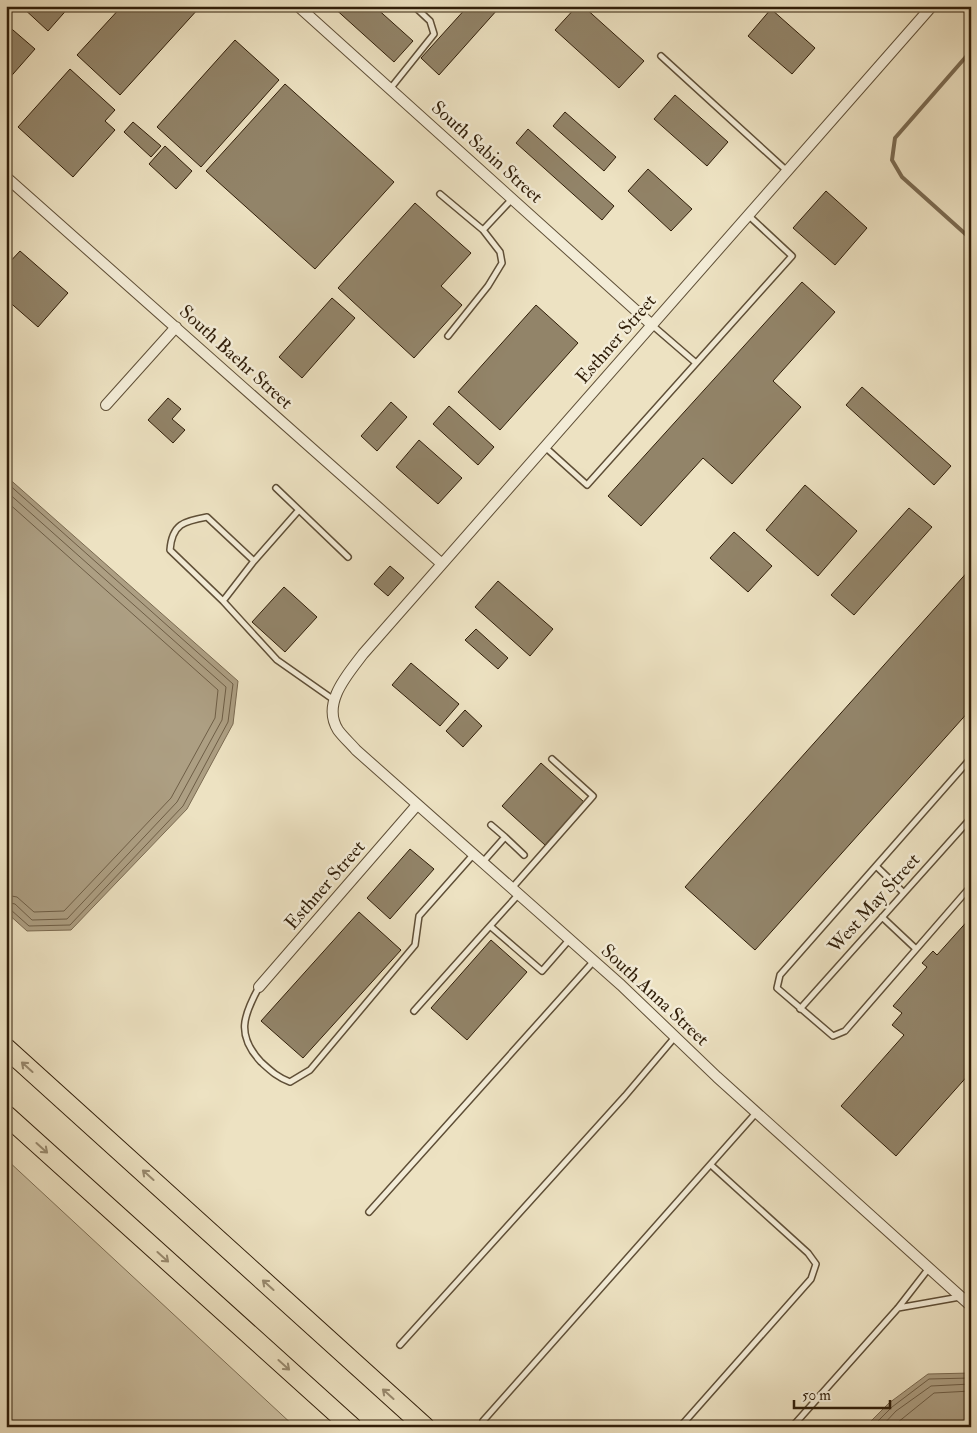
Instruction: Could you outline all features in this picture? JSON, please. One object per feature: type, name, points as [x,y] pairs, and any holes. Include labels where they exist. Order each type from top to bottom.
[{"type":"highway","points":[[6,1048],[424,1427]]},
{"type":"highway","points":[[6,1115],[352,1427]]},
{"type":"street","name":"South Sabin Street","points":[[298,6],[652,325]]},
{"type":"street","name":"Esthner Street","points":[[335,701],[341,684],[363,654],[932,6]]},
{"type":"street","name":"South Baehr Street","points":[[6,177],[442,564]]},
{"type":"street","points":[[106,405],[176,327]]},
{"type":"street","name":"South Anna Street","points":[[335,701],[332,712],[338,729],[356,750],[621,985],[757,1113],[971,1306]]},
{"type":"street","name":"Esthner Street","points":[[259,987],[417,805]]},
{"type":"lane","points":[[390,88],[434,34],[430,21],[414,6]]},
{"type":"lane","points":[[661,56],[787,171]]},
{"type":"lane","points":[[440,194],[482,230],[500,252],[502,263],[488,286],[448,336]]},
{"type":"lane","points":[[482,230],[512,199]]},
{"type":"lane","points":[[545,447],[587,485],[792,256],[748,215]]},
{"type":"lane","points":[[652,325],[696,363]]},
{"type":"lane","points":[[276,488],[348,557]]},
{"type":"lane","points":[[223,601],[254,561],[298,511]]},
{"type":"lane","points":[[254,561],[207,517],[184,521],[171,536],[170,550],[223,601],[277,660],[335,701]]},
{"type":"lane","points":[[971,758],[780,975],[777,988],[833,1036],[845,1031],[915,948],[971,886]]},
{"type":"lane","points":[[414,1011],[490,926],[515,892],[593,796],[552,759]]},
{"type":"lane","name":"West May Street","points":[[800,1009],[971,818]]},
{"type":"lane","points":[[491,824],[524,855]]},
{"type":"lane","points":[[482,863],[505,837]]},
{"type":"lane","points":[[259,987],[247,1010],[244,1035],[253,1052],[276,1077],[290,1082],[310,1070],[415,945],[419,916],[473,855]]},
{"type":"lane","points":[[876,866],[904,893]]},
{"type":"lane","points":[[882,917],[915,948]]},
{"type":"lane","points":[[490,926],[542,971],[569,940]]},
{"type":"lane","points":[[369,1212],[593,962]]},
{"type":"lane","points":[[400,1345],[625,1096],[675,1037]]},
{"type":"lane","points":[[483,1421],[757,1113]]},
{"type":"lane","points":[[680,1427],[811,1280],[816,1264],[808,1253],[711,1165]]},
{"type":"lane","points":[[792,1427],[898,1308],[929,1268]]},
{"type":"lane","points":[[898,1308],[961,1297]]},
{"type":"shaded area","points":[[6,1159],[295,1427],[6,1427]]},
{"type":"water","points":[[6,476],[238,681],[233,724],[187,809],[71,930],[27,931],[6,912]]},
{"type":"water","points":[[971,1373],[971,1427],[865,1427],[889,1403],[928,1374]]},
{"type":"building","points":[[21,6],[70,6],[48,31]]},
{"type":"building","points":[[122,6],[199,8],[120,95],[77,55]]},
{"type":"building","points":[[332,6],[374,6],[413,41],[394,62]]},
{"type":"building","points":[[468,6],[495,6],[498,9],[439,75],[421,58]]},
{"type":"building","points":[[577,6],[583,6],[644,61],[619,88],[555,30]]},
{"type":"building","points":[[771,9],[815,48],[792,74],[748,36]]},
{"type":"building","points":[[6,24],[35,49],[6,82]]},
{"type":"building","points":[[235,40],[279,80],[201,167],[157,127]]},
{"type":"building","points":[[70,69],[115,110],[105,121],[115,130],[73,177],[18,127]]},
{"type":"building","points":[[285,84],[394,182],[315,269],[206,171]]},
{"type":"building","points":[[675,95],[728,142],[707,166],[654,119]]},
{"type":"building","points":[[565,112],[616,157],[604,171],[553,126]]},
{"type":"building","points":[[133,122],[161,146],[151,157],[124,132]]},
{"type":"building","points":[[528,129],[614,206],[602,220],[516,143]]},
{"type":"building","points":[[165,146],[192,171],[176,189],[149,164]]},
{"type":"building","points":[[648,169],[692,209],[671,231],[628,191]]},
{"type":"building","points":[[826,191],[867,228],[835,265],[793,228]]},
{"type":"building","points":[[415,203],[471,253],[441,286],[462,305],[414,358],[338,288]]},
{"type":"building","points":[[20,251],[68,293],[38,327],[6,299],[6,266]]},
{"type":"building","points":[[802,282],[835,312],[773,381],[801,407],[732,484],[703,458],[641,526],[608,496]]},
{"type":"building","points":[[332,298],[355,318],[302,378],[279,357]]},
{"type":"building","points":[[536,305],[578,343],[500,430],[458,392]]},
{"type":"building","points":[[862,387],[951,466],[934,485],[846,405]]},
{"type":"building","points":[[168,398],[181,409],[172,419],[185,430],[173,443],[148,420]]},
{"type":"building","points":[[391,402],[407,417],[377,451],[361,436]]},
{"type":"building","points":[[449,406],[494,447],[478,465],[433,424]]},
{"type":"building","points":[[419,440],[462,478],[438,504],[396,467]]},
{"type":"building","points":[[805,485],[857,531],[818,576],[766,530]]},
{"type":"building","points":[[909,508],[932,527],[854,615],[831,595]]},
{"type":"building","points":[[734,532],[772,566],[748,592],[710,558]]},
{"type":"building","points":[[390,566],[404,578],[388,596],[374,584]]},
{"type":"building","points":[[971,568],[971,709],[755,950],[685,887]]},
{"type":"building","points":[[498,581],[553,629],[530,656],[475,607]]},
{"type":"building","points":[[284,587],[317,617],[285,652],[252,622]]},
{"type":"building","points":[[476,629],[508,658],[498,669],[465,640]]},
{"type":"building","points":[[411,663],[459,704],[440,726],[392,685]]},
{"type":"building","points":[[465,710],[482,726],[463,747],[446,731]]},
{"type":"building","points":[[541,763],[584,802],[545,845],[502,806]]},
{"type":"building","points":[[410,849],[434,869],[390,919],[367,898]]},
{"type":"building","points":[[359,912],[401,950],[303,1058],[261,1021]]},
{"type":"building","points":[[971,917],[971,1072],[896,1156],[841,1106],[904,1035],[892,1025],[902,1013],[893,1006],[927,967],[922,963],[933,951],[937,955]]},
{"type":"building","points":[[491,940],[527,972],[467,1040],[431,1008]]},
{"type":"waterway","points":[[971,51],[895,138],[892,160],[902,177],[971,239]]}]
